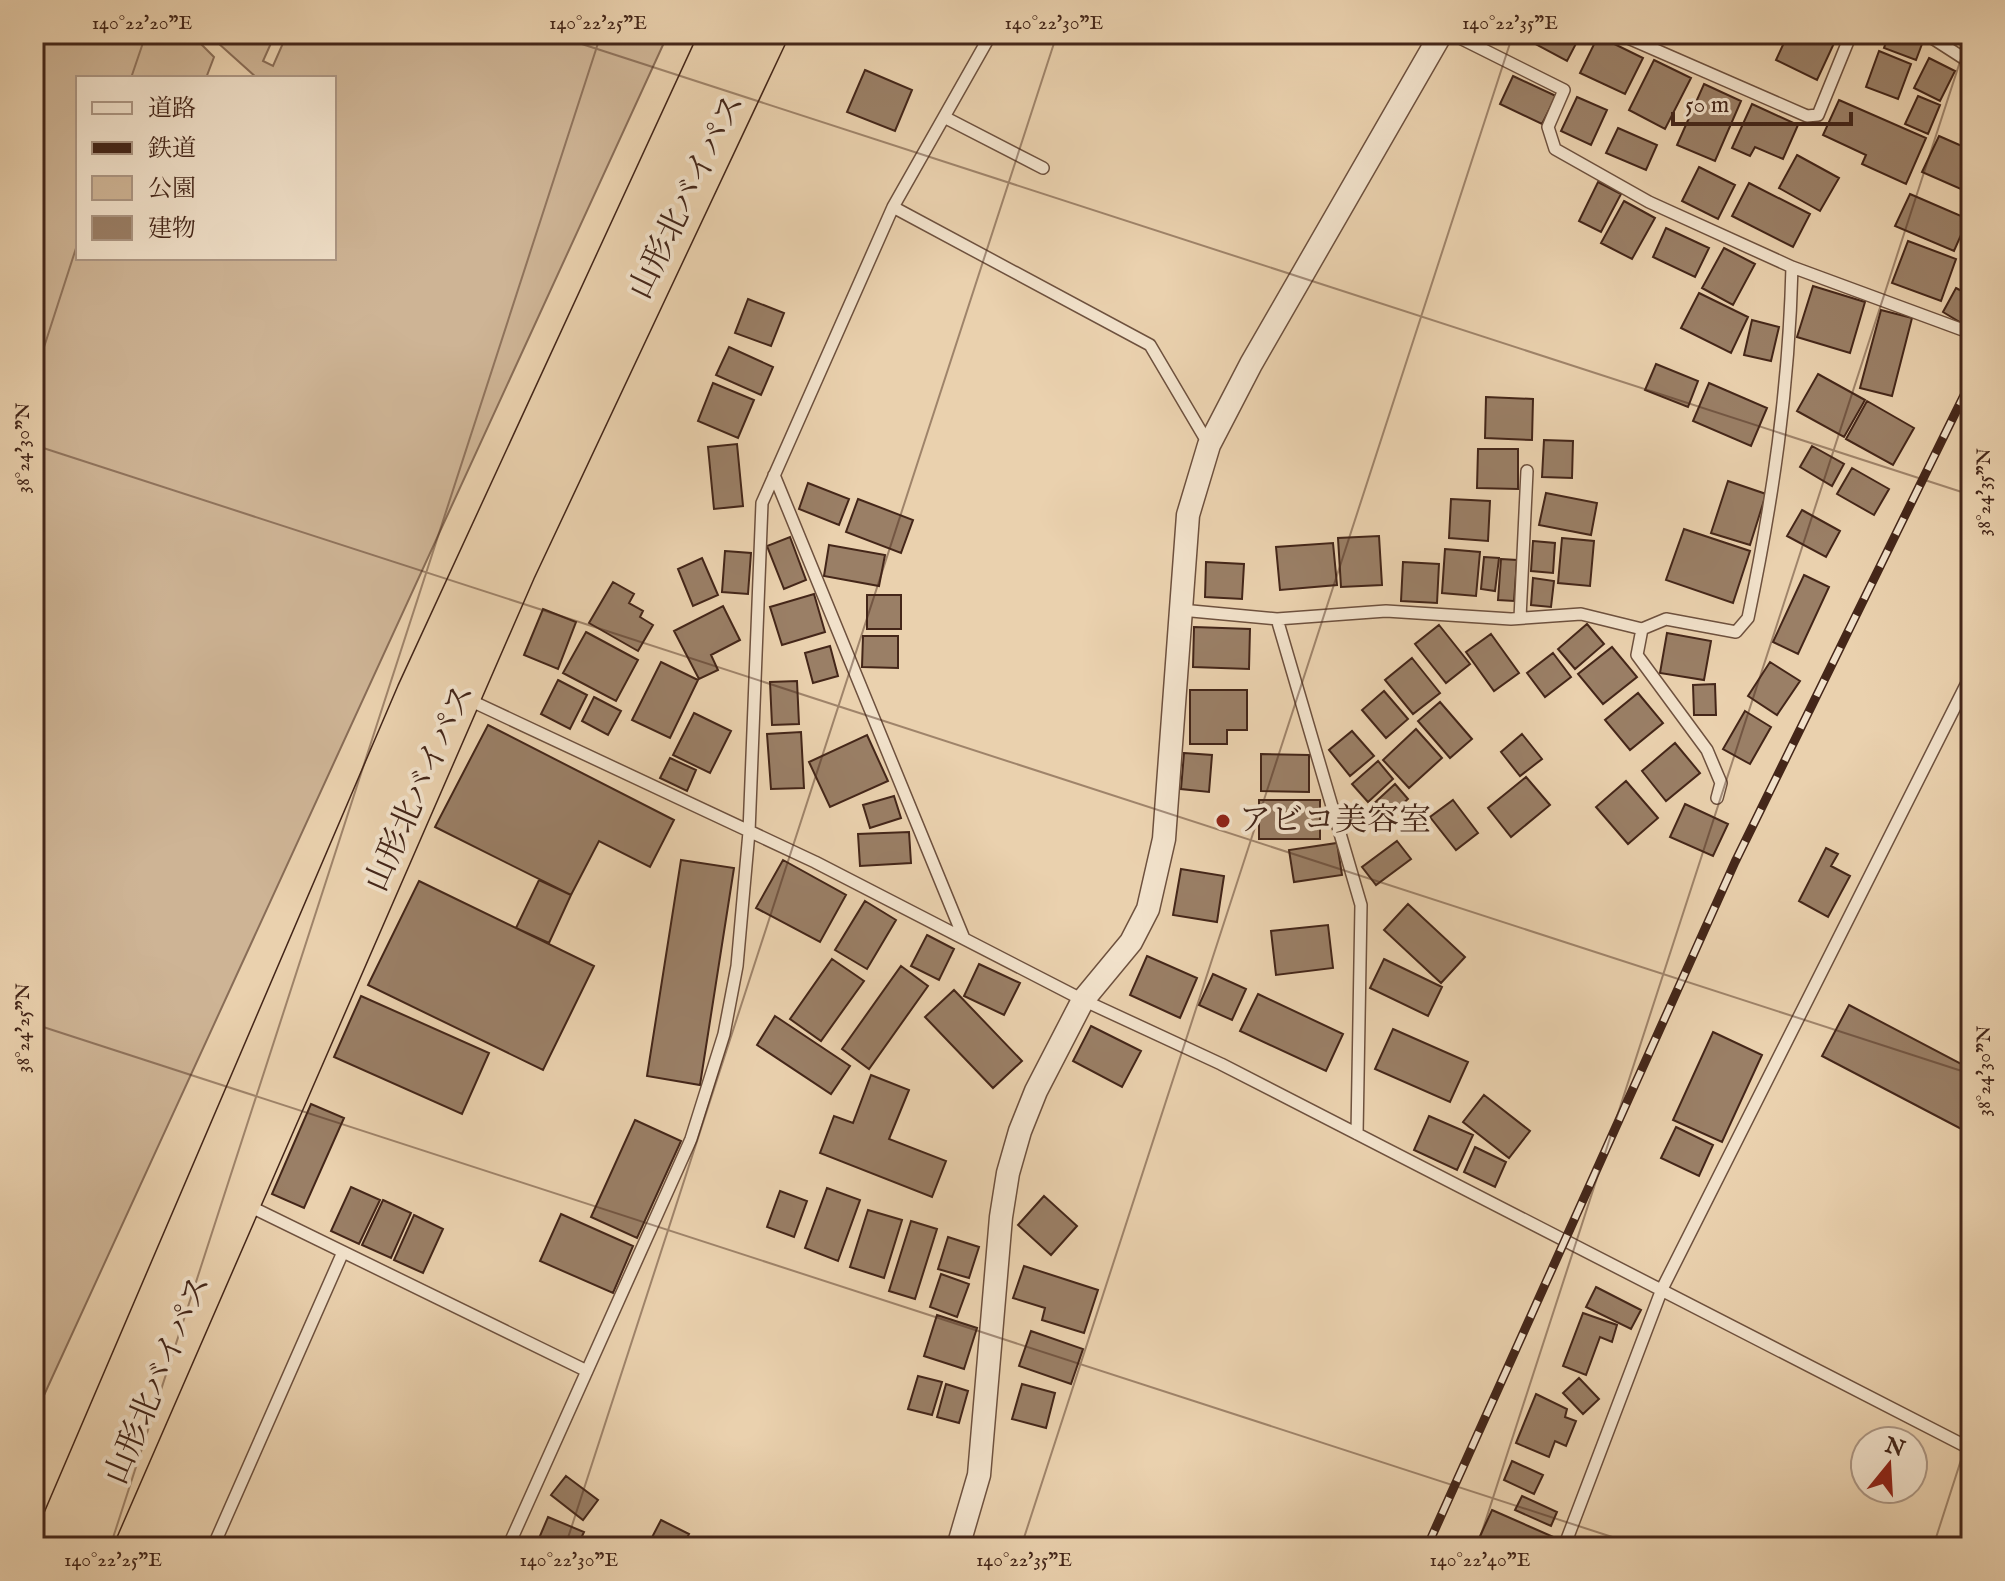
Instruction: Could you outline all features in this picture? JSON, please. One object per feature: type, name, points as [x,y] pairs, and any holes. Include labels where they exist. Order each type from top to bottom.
[{"type":"highway","name":"山形北バイパス","points":[[53,1547],[418,694],[722,34]]},
{"type":"highway","name":"山形北バイパス","points":[[89,1547],[238,1201],[462,696],[514,570],[602,377],[766,34]]},
{"type":"street","points":[[958,1547],[979,1475],[1008,1173],[1036,1091],[1083,1000],[1131,942],[1148,909],[1164,839],[1188,515],[1209,445],[1251,364],[1441,34]]},
{"type":"lane","points":[[508,1547],[691,1139],[724,1034],[737,966],[749,832],[762,503],[893,207],[991,34]]},
{"type":"lane","points":[[1452,34],[1564,90],[1548,127],[1555,149],[1649,202],[1792,267],[1971,333]]},
{"type":"lane","points":[[1619,34],[1807,116],[1818,115],[1851,34]]},
{"type":"lane","points":[[1926,34],[1971,63]]},
{"type":"lane","points":[[944,117],[1043,168]]},
{"type":"lane","points":[[893,207],[1150,345],[1209,445]]},
{"type":"lane","points":[[1181,610],[1277,619],[1386,611],[1520,618],[1581,614],[1642,629],[1666,619],[1736,632],[1748,618],[1773,501],[1790,358],[1792,267]]},
{"type":"lane","points":[[1520,618],[1527,471]]},
{"type":"lane","points":[[774,475],[963,936]]},
{"type":"lane","points":[[1277,619],[1361,905],[1357,1134]]},
{"type":"lane","points":[[1642,629],[1637,655],[1707,750],[1721,783],[1717,798]]},
{"type":"lane","points":[[1564,1547],[1662,1289],[1971,675]]},
{"type":"lane","points":[[462,696],[749,832],[963,936],[1083,1000],[1221,1064],[1971,1449]]},
{"type":"lane","points":[[238,1201],[587,1371]]},
{"type":"lane","points":[[213,1547],[343,1252]]},
{"type":"green space","points":[[34,34],[208,34],[254,34],[272,41],[263,61],[273,66],[287,34],[668,34],[34,1417]]},
{"type":"building","points":[[1517,34],[1581,34],[1567,61]]},
{"type":"building","points":[[1788,34],[1826,34],[1836,39],[1817,80],[1776,60]]},
{"type":"building","points":[[1889,34],[1925,36],[1916,60],[1884,48]]},
{"type":"building","points":[[1598,36],[1643,58],[1625,94],[1580,73]]},
{"type":"building","points":[[1879,51],[1911,64],[1898,99],[1866,87]]},
{"type":"building","points":[[1929,58],[1955,71],[1940,101],[1914,88]]},
{"type":"building","points":[[1654,60],[1691,78],[1665,129],[1629,110]]},
{"type":"building","points":[[865,70],[912,90],[895,131],[847,112]]},
{"type":"building","points":[[1513,76],[1556,96],[1542,124],[1500,104]]},
{"type":"building","points":[[1704,84],[1741,101],[1715,161],[1677,145]]},
{"type":"building","points":[[1918,96],[1940,105],[1928,134],[1905,124]]},
{"type":"building","points":[[1577,97],[1607,110],[1591,145],[1561,131]]},
{"type":"building","points":[[1839,100],[1926,138],[1906,184],[1862,164],[1866,155],[1823,135]]},
{"type":"building","points":[[1752,104],[1798,125],[1783,159],[1755,147],[1750,156],[1732,148]]},
{"type":"building","points":[[1618,128],[1657,145],[1646,170],[1606,153]]},
{"type":"building","points":[[1939,136],[1971,150],[1970,193],[1922,172]]},
{"type":"building","points":[[1797,155],[1839,178],[1820,211],[1779,188]]},
{"type":"building","points":[[1699,167],[1735,185],[1718,219],[1682,201]]},
{"type":"building","points":[[1598,182],[1621,194],[1601,232],[1579,221]]},
{"type":"building","points":[[1749,183],[1810,214],[1793,247],[1732,216]]},
{"type":"building","points":[[1910,194],[1968,219],[1954,251],[1895,226]]},
{"type":"building","points":[[1624,201],[1655,218],[1632,259],[1601,243]]},
{"type":"building","points":[[1666,228],[1709,248],[1695,277],[1653,257]]},
{"type":"building","points":[[1908,241],[1956,259],[1941,301],[1892,283]]},
{"type":"building","points":[[1724,248],[1755,264],[1733,305],[1702,288]]},
{"type":"building","points":[[1813,286],[1865,302],[1850,353],[1797,337]]},
{"type":"building","points":[[1956,288],[1971,296],[1971,309],[1963,324],[1943,312]]},
{"type":"building","points":[[1699,293],[1748,317],[1731,353],[1681,328]]},
{"type":"building","points":[[748,299],[784,313],[771,346],[735,333]]},
{"type":"building","points":[[1881,310],[1912,318],[1892,396],[1860,388]]},
{"type":"building","points":[[1752,320],[1779,327],[1771,361],[1744,355]]},
{"type":"building","points":[[729,347],[773,367],[761,395],[716,375]]},
{"type":"building","points":[[1656,364],[1698,381],[1688,407],[1645,390]]},
{"type":"building","points":[[1818,374],[1865,400],[1844,437],[1797,411]]},
{"type":"building","points":[[713,383],[754,400],[738,438],[698,421]]},
{"type":"building","points":[[1709,383],[1767,408],[1751,446],[1693,421]]},
{"type":"building","points":[[1486,397],[1533,399],[1532,440],[1485,438]]},
{"type":"building","points":[[1867,401],[1914,428],[1893,465],[1846,439]]},
{"type":"building","points":[[1544,440],[1573,441],[1572,478],[1542,477]]},
{"type":"building","points":[[737,444],[743,506],[714,509],[708,447]]},
{"type":"building","points":[[1812,446],[1844,464],[1832,486],[1800,467]]},
{"type":"building","points":[[1478,449],[1518,449],[1518,489],[1477,488]]},
{"type":"building","points":[[1852,468],[1889,489],[1874,515],[1837,494]]},
{"type":"building","points":[[1728,481],[1766,494],[1750,545],[1711,533]]},
{"type":"building","points":[[808,483],[849,499],[839,525],[799,509]]},
{"type":"building","points":[[1546,493],[1597,503],[1591,535],[1539,525]]},
{"type":"building","points":[[858,499],[913,520],[901,553],[846,532]]},
{"type":"building","points":[[1451,499],[1490,501],[1488,541],[1449,538]]},
{"type":"building","points":[[1802,510],[1840,531],[1826,557],[1787,536]]},
{"type":"building","points":[[1684,529],[1750,551],[1733,603],[1666,580]]},
{"type":"building","points":[[1379,536],[1382,585],[1341,587],[1338,538]]},
{"type":"building","points":[[790,537],[806,580],[784,589],[767,546]]},
{"type":"building","points":[[1562,538],[1594,541],[1590,586],[1558,583]]},
{"type":"building","points":[[1533,541],[1555,543],[1553,573],[1531,571]]},
{"type":"building","points":[[1333,543],[1337,585],[1280,590],[1276,547]]},
{"type":"building","points":[[829,545],[885,555],[879,586],[824,576]]},
{"type":"building","points":[[1445,549],[1480,552],[1476,596],[1442,593]]},
{"type":"building","points":[[725,551],[751,553],[748,594],[722,592]]},
{"type":"building","points":[[1484,557],[1499,558],[1495,591],[1481,589]]},
{"type":"building","points":[[702,558],[718,595],[693,606],[678,569]]},
{"type":"building","points":[[1501,559],[1517,560],[1514,601],[1498,600]]},
{"type":"building","points":[[1206,562],[1244,564],[1242,599],[1205,597]]},
{"type":"building","points":[[1403,562],[1439,564],[1437,603],[1401,601]]},
{"type":"building","points":[[1804,575],[1829,587],[1798,654],[1773,642]]},
{"type":"building","points":[[1533,578],[1554,581],[1551,607],[1531,605]]},
{"type":"building","points":[[613,582],[634,594],[629,603],[643,611],[640,617],[653,625],[638,651],[589,623]]},
{"type":"building","points":[[814,594],[825,632],[782,645],[770,607]]},
{"type":"building","points":[[867,595],[901,595],[901,629],[867,629]]},
{"type":"building","points":[[723,606],[740,640],[711,655],[718,670],[699,679],[674,631]]},
{"type":"building","points":[[543,609],[576,622],[558,669],[524,655]]},
{"type":"building","points":[[1587,624],[1604,644],[1575,669],[1558,649]]},
{"type":"building","points":[[1439,625],[1470,664],[1446,683],[1415,644]]},
{"type":"building","points":[[1194,627],[1250,629],[1249,669],[1193,667]]},
{"type":"building","points":[[586,632],[638,660],[616,701],[563,673]]},
{"type":"building","points":[[1667,633],[1711,641],[1704,680],[1660,673]]},
{"type":"building","points":[[1491,634],[1519,673],[1494,691],[1466,652]]},
{"type":"building","points":[[863,636],[898,636],[898,668],[862,667]]},
{"type":"building","points":[[830,646],[838,676],[813,683],[805,653]]},
{"type":"building","points":[[1612,647],[1637,677],[1603,704],[1578,674]]},
{"type":"building","points":[[1553,653],[1571,677],[1545,697],[1527,673]]},
{"type":"building","points":[[1412,658],[1440,693],[1413,714],[1385,680]]},
{"type":"building","points":[[661,662],[698,680],[670,738],[632,720]]},
{"type":"building","points":[[1770,662],[1800,681],[1777,715],[1748,696]]},
{"type":"building","points":[[558,680],[587,695],[570,729],[541,714]]},
{"type":"building","points":[[797,681],[799,724],[772,725],[770,682]]},
{"type":"building","points":[[1715,684],[1716,715],[1694,715],[1693,685]]},
{"type":"building","points":[[1190,690],[1247,690],[1247,730],[1227,730],[1227,744],[1190,744]]},
{"type":"building","points":[[1384,691],[1408,719],[1386,738],[1362,710]]},
{"type":"building","points":[[1638,693],[1663,723],[1630,750],[1605,720]]},
{"type":"building","points":[[594,697],[621,711],[608,735],[582,721]]},
{"type":"building","points":[[1440,702],[1472,739],[1450,758],[1418,721]]},
{"type":"building","points":[[1745,711],[1771,727],[1750,764],[1723,749]]},
{"type":"building","points":[[694,713],[731,731],[710,773],[673,755]]},
{"type":"building","points":[[488,725],[674,820],[650,867],[599,841],[571,895],[435,827]]},
{"type":"building","points":[[1416,729],[1442,758],[1409,788],[1383,760]]},
{"type":"building","points":[[1352,731],[1374,756],[1350,776],[1329,750]]},
{"type":"building","points":[[801,732],[804,788],[771,789],[767,734]]},
{"type":"building","points":[[1522,734],[1542,759],[1520,776],[1501,752]]},
{"type":"building","points":[[867,735],[888,781],[830,807],[809,762]]},
{"type":"building","points":[[1675,743],[1700,773],[1666,801],[1642,771]]},
{"type":"building","points":[[1184,753],[1212,755],[1209,792],[1181,789]]},
{"type":"building","points":[[1261,754],[1309,755],[1309,792],[1261,791]]},
{"type":"building","points":[[670,758],[696,770],[687,791],[660,778]]},
{"type":"building","points":[[1378,761],[1393,779],[1368,802],[1352,784]]},
{"type":"building","points":[[1526,777],[1550,805],[1511,837],[1488,808]]},
{"type":"building","points":[[1626,781],[1658,818],[1628,844],[1596,807]]},
{"type":"building","points":[[1395,784],[1408,799],[1383,821],[1370,807]]},
{"type":"building","points":[[894,796],[901,818],[870,828],[863,805]]},
{"type":"building","points":[[1259,800],[1320,800],[1320,839],[1259,839]]},
{"type":"building","points":[[1453,800],[1478,833],[1456,850],[1430,817]]},
{"type":"building","points":[[1685,804],[1728,824],[1713,856],[1670,837]]},
{"type":"building","points":[[909,832],[911,863],[860,866],[858,834]]},
{"type":"building","points":[[1397,841],[1411,859],[1376,885],[1362,867]]},
{"type":"building","points":[[1337,843],[1342,875],[1294,882],[1289,850]]},
{"type":"building","points":[[1826,848],[1838,854],[1831,866],[1850,876],[1828,917],[1799,901]]},
{"type":"building","points":[[681,860],[734,868],[700,1085],[647,1076]]},
{"type":"building","points":[[783,860],[846,895],[820,942],[756,908]]},
{"type":"building","points":[[1181,869],[1224,876],[1217,922],[1173,915]]},
{"type":"building","points":[[539,880],[571,895],[549,943],[516,928]]},
{"type":"building","points":[[419,881],[594,966],[543,1070],[368,985]]},
{"type":"building","points":[[865,901],[896,920],[867,969],[835,950]]},
{"type":"building","points":[[1408,904],[1465,957],[1441,983],[1384,930]]},
{"type":"building","points":[[1328,925],[1333,968],[1276,975],[1271,931]]},
{"type":"building","points":[[927,935],[954,949],[939,980],[911,966]]},
{"type":"building","points":[[1147,956],[1197,978],[1180,1018],[1130,995]]},
{"type":"building","points":[[832,959],[864,981],[821,1041],[790,1019]]},
{"type":"building","points":[[1384,959],[1442,987],[1428,1016],[1370,988]]},
{"type":"building","points":[[979,964],[1020,983],[1004,1015],[964,996]]},
{"type":"building","points":[[901,966],[928,986],[869,1069],[842,1049]]},
{"type":"building","points":[[1213,974],[1246,989],[1232,1020],[1199,1005]]},
{"type":"building","points":[[954,990],[1022,1061],[993,1088],[925,1017]]},
{"type":"building","points":[[1258,994],[1343,1034],[1326,1071],[1240,1031]]},
{"type":"building","points":[[361,996],[489,1053],[462,1114],[334,1057]]},
{"type":"building","points":[[1849,1005],[1971,1069],[1971,1134],[1822,1056]]},
{"type":"building","points":[[775,1016],[850,1066],[831,1094],[757,1045]]},
{"type":"building","points":[[1091,1026],[1141,1051],[1122,1087],[1073,1061]]},
{"type":"building","points":[[1393,1029],[1468,1062],[1450,1102],[1375,1069]]},
{"type":"building","points":[[1713,1032],[1762,1055],[1722,1142],[1673,1120]]},
{"type":"building","points":[[871,1075],[909,1090],[889,1139],[946,1161],[932,1197],[820,1153],[834,1116],[853,1123]]},
{"type":"building","points":[[1484,1095],[1530,1131],[1509,1158],[1463,1122]]},
{"type":"building","points":[[311,1104],[344,1118],[304,1208],[272,1194]]},
{"type":"building","points":[[1429,1116],[1473,1135],[1457,1170],[1414,1150]]},
{"type":"building","points":[[635,1120],[681,1141],[637,1238],[591,1217]]},
{"type":"building","points":[[1676,1127],[1713,1145],[1699,1176],[1661,1158]]},
{"type":"building","points":[[1475,1147],[1506,1162],[1495,1187],[1464,1172]]},
{"type":"building","points":[[351,1187],[380,1200],[359,1244],[331,1231]]},
{"type":"building","points":[[827,1188],[860,1200],[838,1261],[805,1248]]},
{"type":"building","points":[[780,1191],[807,1201],[794,1237],[767,1227]]},
{"type":"building","points":[[1044,1196],[1077,1226],[1051,1255],[1018,1225]]},
{"type":"building","points":[[383,1200],[411,1213],[391,1258],[362,1245]]},
{"type":"building","points":[[868,1210],[902,1220],[884,1278],[850,1267]]},
{"type":"building","points":[[561,1214],[633,1246],[613,1293],[540,1261]]},
{"type":"building","points":[[414,1215],[443,1229],[423,1273],[394,1260]]},
{"type":"building","points":[[911,1221],[937,1229],[915,1299],[889,1291]]},
{"type":"building","points":[[948,1237],[979,1247],[969,1278],[938,1269]]},
{"type":"building","points":[[1024,1266],[1098,1290],[1084,1333],[1042,1320],[1045,1308],[1013,1298]]},
{"type":"building","points":[[941,1274],[969,1284],[957,1317],[930,1307]]},
{"type":"building","points":[[1596,1287],[1641,1310],[1631,1329],[1586,1307]]},
{"type":"building","points":[[1583,1313],[1617,1325],[1612,1342],[1600,1337],[1586,1375],[1563,1366]]},
{"type":"building","points":[[937,1315],[977,1328],[964,1369],[924,1356]]},
{"type":"building","points":[[1031,1331],[1083,1349],[1071,1384],[1019,1366]]},
{"type":"building","points":[[918,1376],[942,1382],[932,1415],[908,1409]]},
{"type":"building","points":[[1579,1378],[1599,1399],[1583,1414],[1563,1393]]},
{"type":"building","points":[[946,1384],[968,1391],[959,1423],[937,1417]]},
{"type":"building","points":[[1022,1384],[1055,1393],[1046,1428],[1012,1419]]},
{"type":"building","points":[[1536,1394],[1567,1409],[1565,1417],[1576,1421],[1566,1446],[1555,1441],[1549,1457],[1516,1443]]},
{"type":"building","points":[[1512,1461],[1543,1475],[1534,1494],[1504,1480]]},
{"type":"building","points":[[566,1476],[598,1500],[583,1520],[551,1495]]},
{"type":"building","points":[[1522,1496],[1557,1512],[1551,1526],[1515,1510]]},
{"type":"building","points":[[1492,1510],[1558,1539],[1554,1547],[1475,1547]]},
{"type":"building","points":[[548,1517],[584,1532],[577,1547],[547,1547],[537,1543]]},
{"type":"building","points":[[661,1520],[689,1534],[682,1547],[647,1547]]},
{"type":"railway","points":[[1427,1547],[1735,862],[1971,381]]},
{"type":"place","name":"アビコ美容室","points":[[1223,821]]}]
